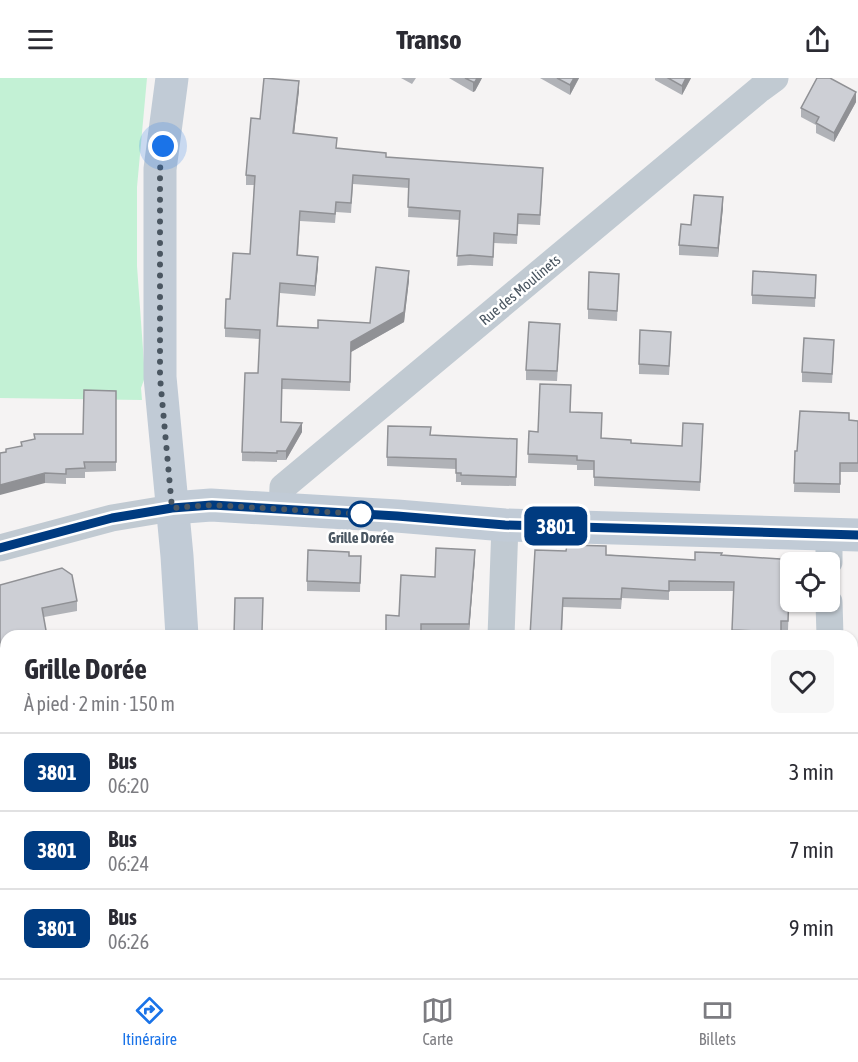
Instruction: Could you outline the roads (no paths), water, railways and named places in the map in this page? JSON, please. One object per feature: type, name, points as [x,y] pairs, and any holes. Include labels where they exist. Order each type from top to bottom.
[{"type":"street","points":[[172,78],[160,169],[160,377],[182,630]]},
{"type":"street","name":"Rue des Moulinets","points":[[282,509],[283,487],[762,82]]},
{"type":"street","points":[[0,548],[112,518],[172,508],[212,505],[839,544]]},
{"type":"street","points":[[501,630],[505,525]]},
{"type":"street","points":[[830,612],[830,630]]},
{"type":"place","name":"Grille Dorée","points":[[361,514]]}]
